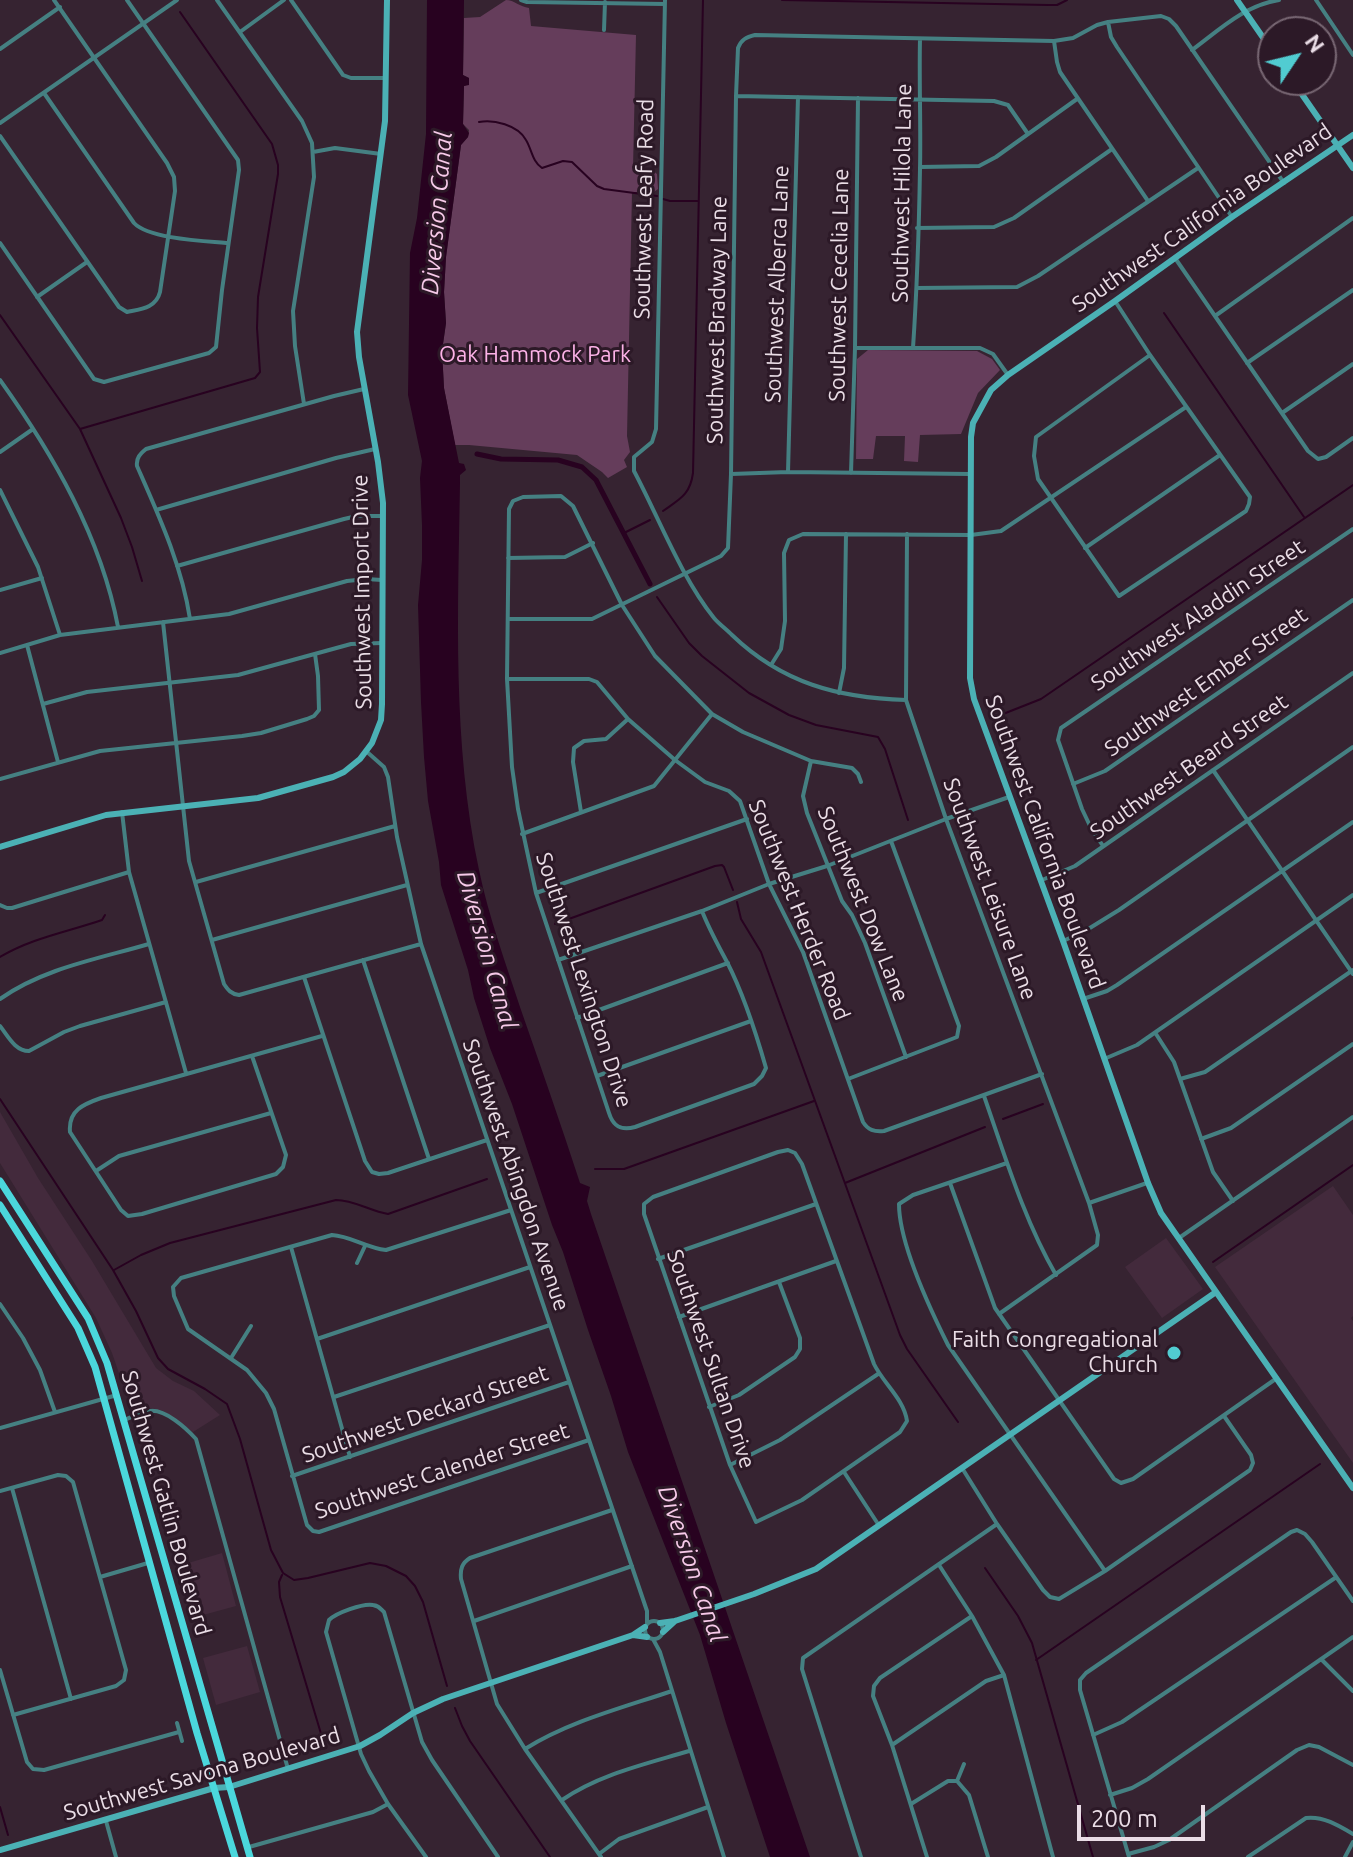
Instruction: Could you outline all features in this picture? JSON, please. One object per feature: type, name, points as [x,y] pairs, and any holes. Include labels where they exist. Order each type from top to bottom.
[{"type":"main road","name":"Southwest Gatlin Boulevard","points":[[0,1181],[88,1318],[107,1363],[250,1857]]},
{"type":"main road","name":"Southwest Gatlin Boulevard","points":[[0,1205],[78,1328],[95,1367],[235,1857]]},
{"type":"street","points":[[0,136],[119,307],[127,312],[151,306],[158,299],[175,191],[174,177],[54,0]]},
{"type":"street","points":[[0,243],[94,379],[104,382],[209,353],[216,347],[238,160],[127,0]]},
{"type":"street","points":[[0,123],[177,0]]},
{"type":"street","points":[[217,0],[310,136],[314,177],[293,311],[304,404]]},
{"type":"street","points":[[240,32],[284,0]]},
{"type":"street","points":[[291,0],[343,75],[351,78],[386,78]]},
{"type":"street","name":"Southwest Import Drive","points":[[0,847],[122,812],[258,798],[317,782],[344,772],[360,759],[378,731],[382,704],[382,490],[357,332],[385,121],[387,0]]},
{"type":"street","points":[[521,0],[665,2]]},
{"type":"street","points":[[1237,0],[1257,29]]},
{"type":"street","points":[[1192,50],[1245,12],[1263,2],[1279,0]]},
{"type":"street","points":[[1316,0],[1353,55]]},
{"type":"street","points":[[604,30],[605,2]]},
{"type":"street","name":"Southwest Leafy Road","points":[[665,2],[656,429],[652,442],[634,457],[634,471],[685,573]]},
{"type":"street","points":[[0,49],[60,7]]},
{"type":"street","points":[[920,39],[1054,41],[1073,38],[1108,22],[1161,16],[1172,22],[1284,183]]},
{"type":"street","points":[[1108,22],[1117,47],[1232,217]]},
{"type":"street","name":"Southwest Bradway Lane","points":[[685,573],[721,556],[728,548],[736,96],[740,43],[746,37],[755,35],[920,39]]},
{"type":"street","name":"Southwest Hilola Lane","points":[[913,348],[920,167],[920,39]]},
{"type":"street","points":[[1054,41],[1057,66],[1148,201]]},
{"type":"street","points":[[44,93],[140,230],[228,243]]},
{"type":"street","points":[[736,96],[994,101],[1004,103],[1014,112],[1028,134]]},
{"type":"street","points":[[1303,96],[1353,168]]},
{"type":"street","name":"Southwest Alberca Lane","points":[[788,472],[798,97]]},
{"type":"street","name":"Southwest Cecelia Lane","points":[[851,473],[858,98]]},
{"type":"street","points":[[920,167],[979,166],[1078,99]]},
{"type":"street","name":"Southwest California Boulevard","points":[[1353,135],[1232,217],[991,390],[973,423],[970,474],[972,689],[1148,1183],[1161,1213],[1353,1488]]},
{"type":"street","points":[[313,152],[335,148],[381,154]]},
{"type":"street","points":[[917,228],[994,227],[1014,218],[1112,149]]},
{"type":"street","points":[[917,288],[1017,287],[1198,168]]},
{"type":"street","points":[[1215,316],[1353,218]]},
{"type":"street","points":[[1175,258],[1308,451],[1318,459],[1326,457],[1353,438]]},
{"type":"street","points":[[37,297],[87,262]]},
{"type":"street","points":[[1247,363],[1353,290]]},
{"type":"street","points":[[1115,301],[1250,497],[1246,511],[1119,596],[1038,479],[1034,456],[1036,437],[1150,355]]},
{"type":"street","points":[[855,348],[980,348],[993,354],[1008,375]]},
{"type":"street","points":[[1282,413],[1353,364]]},
{"type":"street","points":[[0,380],[60,472],[87,528],[112,593],[118,627]]},
{"type":"street","points":[[190,619],[177,566],[137,466],[140,454],[146,449],[365,389]]},
{"type":"street","points":[[771,665],[781,649],[785,621],[784,553],[789,540],[803,534],[971,535],[1001,531],[1187,406]]},
{"type":"street","points":[[0,452],[33,429]]},
{"type":"street","points":[[156,510],[375,449]]},
{"type":"street","points":[[1085,548],[1220,455]]},
{"type":"street","points":[[731,474],[970,474]]},
{"type":"street","points":[[0,490],[42,578],[60,635]]},
{"type":"street","name":"Southwest Lexington Drive","points":[[593,543],[573,506],[561,496],[523,497],[513,501],[509,509],[507,679],[512,767],[522,834],[536,893],[612,1121],[623,1128],[630,1128],[754,1084],[766,1068],[751,1021]]},
{"type":"street","points":[[177,566],[344,519],[383,516]]},
{"type":"street","name":"Southwest Aladdin Street","points":[[1073,784],[1058,740],[1061,728],[1353,529]]},
{"type":"street","points":[[839,693],[844,668],[846,534]]},
{"type":"street","name":"Southwest Leisure Lane","points":[[907,534],[906,700],[946,819],[1042,1074],[1098,1235],[1097,1245],[1056,1275]]},
{"type":"street","points":[[508,558],[565,557],[593,543],[622,605],[655,656],[712,714],[743,732],[811,761],[852,768],[861,782]]},
{"type":"street","points":[[509,619],[592,619],[685,573],[714,618],[746,648],[797,680],[839,693],[906,700]]},
{"type":"street","points":[[0,590],[42,578]]},
{"type":"street","points":[[0,653],[60,635],[229,614],[347,581],[382,580]]},
{"type":"street","name":"Southwest Ember Street","points":[[1073,784],[1105,771],[1353,600]]},
{"type":"street","points":[[163,622],[189,861],[224,984],[239,995],[421,944]]},
{"type":"street","points":[[43,704],[87,692],[238,675],[351,644],[382,643]]},
{"type":"street","points":[[27,645],[58,762]]},
{"type":"street","points":[[0,779],[100,751],[261,733],[314,716],[319,710],[320,699],[315,654]]},
{"type":"street","name":"Southwest Beard Street","points":[[1039,881],[1067,870],[1353,673]]},
{"type":"street","name":"Southwest Herder Road","points":[[507,679],[589,679],[597,682],[628,719],[675,760],[705,782],[729,791],[740,801],[769,884],[803,952],[867,1128],[878,1132],[983,1095]]},
{"type":"street","points":[[522,834],[654,786],[712,714]]},
{"type":"street","points":[[581,812],[573,762],[574,748],[584,741],[606,739],[628,719]]},
{"type":"street","points":[[1063,941],[1119,910],[1353,747]]},
{"type":"street","name":"Southwest Abingdon Avenue","points":[[366,751],[384,767],[388,777],[395,826],[421,944],[647,1611],[646,1625]]},
{"type":"street","name":"Southwest Dow Lane","points":[[811,761],[803,796],[807,813],[842,901],[865,943],[906,1057]]},
{"type":"street","points":[[1180,1079],[1205,1072],[1352,972],[1213,770]]},
{"type":"street","points":[[1073,784],[1087,821],[1103,846]]},
{"type":"street","points":[[558,960],[827,866],[1009,797]]},
{"type":"street","points":[[122,812],[129,872],[186,1073]]},
{"type":"street","points":[[536,893],[747,819]]},
{"type":"street","points":[[1083,999],[1117,985],[1353,822]]},
{"type":"street","points":[[196,882],[395,826]]},
{"type":"street","points":[[848,1079],[957,1037],[959,1026],[891,841]]},
{"type":"street","points":[[0,905],[7,908],[19,906],[129,872]]},
{"type":"street","points":[[212,940],[407,885]]},
{"type":"street","points":[[1104,1059],[1131,1049],[1353,895]]},
{"type":"street","points":[[597,1076],[751,1021],[728,963],[702,911]]},
{"type":"street","points":[[0,999],[49,973],[149,944]]},
{"type":"street","points":[[363,960],[429,1159]]},
{"type":"street","points":[[577,1018],[728,963]]},
{"type":"street","points":[[304,977],[365,1161],[372,1172],[383,1174],[487,1140]]},
{"type":"street","points":[[0,1026],[16,1047],[29,1051],[80,1026],[166,1002]]},
{"type":"street","points":[[1155,1033],[1171,1057],[1213,1172],[1233,1201]]},
{"type":"street","points":[[252,1056],[286,1155],[283,1167],[276,1174],[128,1216],[70,1132],[72,1115],[79,1108],[101,1098],[322,1036]]},
{"type":"street","points":[[1201,1139],[1231,1128],[1353,1044]]},
{"type":"street","points":[[999,1314],[1056,1275],[1042,1252],[983,1095],[1042,1074]]},
{"type":"street","points":[[96,1171],[119,1156],[271,1113]]},
{"type":"street","points":[[1179,1238],[1353,1117]]},
{"type":"street","name":"Southwest Sultan Drive","points":[[816,1204],[798,1156],[792,1151],[778,1152],[658,1195],[644,1204],[644,1214],[730,1465],[756,1522],[802,1500],[844,1472]]},
{"type":"street","points":[[1007,1163],[913,1195],[899,1204],[899,1219],[916,1272],[948,1345],[1105,1571]]},
{"type":"street","points":[[950,1183],[999,1314],[1114,1479],[1121,1483],[1133,1479],[1277,1378]]},
{"type":"street","points":[[1089,1203],[1148,1183]]},
{"type":"street","points":[[658,1259],[816,1204],[878,1374],[905,1412],[907,1421],[900,1432],[844,1472],[878,1524]]},
{"type":"street","points":[[292,1476],[274,1409],[266,1393],[252,1375],[188,1329],[173,1287],[181,1278],[191,1274],[332,1235],[386,1250],[511,1210]]},
{"type":"street","points":[[357,1263],[365,1246]]},
{"type":"street","points":[[291,1247],[350,1457]]},
{"type":"street","points":[[679,1317],[836,1261]]},
{"type":"street","points":[[317,1339],[530,1267]]},
{"type":"street","points":[[709,1407],[739,1395],[799,1352],[800,1338],[779,1282]]},
{"type":"street","points":[[724,1857],[660,1652],[645,1633],[646,1625],[675,1621],[816,1569],[1216,1292]]},
{"type":"street","points":[[0,1304],[34,1359],[55,1412]]},
{"type":"street","points":[[334,1397],[550,1325]]},
{"type":"street","points":[[231,1358],[251,1326]]},
{"type":"street","points":[[730,1465],[780,1440],[878,1374]]},
{"type":"street","name":"Southwest Deckard Street","points":[[292,1476],[569,1382]]},
{"type":"street","points":[[0,1428],[117,1395]]},
{"type":"street","points":[[123,1420],[151,1411],[163,1413],[196,1439],[288,1769]]},
{"type":"street","points":[[962,1468],[1043,1590],[1050,1597],[1059,1599],[1105,1571],[1250,1470],[1253,1463],[1251,1455],[1224,1416]]},
{"type":"street","name":"Southwest Calender Street","points":[[292,1476],[307,1525],[319,1532],[589,1440]]},
{"type":"street","points":[[0,1491],[58,1475],[66,1476],[73,1482],[126,1670],[124,1680],[116,1686],[13,1715]]},
{"type":"street","points":[[12,1488],[71,1699]]},
{"type":"street","points":[[612,1510],[470,1558],[461,1567],[461,1579],[497,1704],[600,1855],[619,1839],[708,1807]]},
{"type":"street","points":[[861,1857],[802,1669],[803,1658],[997,1524]]},
{"type":"street","points":[[1353,1601],[1312,1542],[1297,1530],[1280,1538],[1080,1680],[1080,1690],[1128,1856],[1169,1840],[1297,1750],[1309,1745],[1353,1765]]},
{"type":"street","points":[[100,1577],[150,1562]]},
{"type":"street","points":[[939,1565],[972,1616],[1004,1675],[1053,1857]]},
{"type":"street","points":[[474,1621],[632,1566]]},
{"type":"street","points":[[1093,1735],[1115,1727],[1336,1578]]},
{"type":"street","points":[[426,1857],[374,1782],[360,1746],[326,1632],[329,1620],[336,1614],[369,1605],[377,1606],[386,1616],[427,1751],[497,1855],[488,1857]]},
{"type":"street","name":"Southwest Abingdon Avenue","points":[[647,1611],[658,1622]]},
{"type":"street","points":[[927,1857],[892,1745],[873,1696],[874,1686],[880,1678],[972,1616]]},
{"type":"street","points":[[650,1638],[662,1635],[675,1621]]},
{"type":"street","points":[[658,1622],[663,1627],[660,1652]]},
{"type":"street","name":"Southwest Savona Boulevard","points":[[0,1850],[214,1788],[229,1787],[360,1746],[413,1713],[443,1699],[633,1635],[646,1625]]},
{"type":"street","name":"Southwest Savona Boulevard","points":[[633,1635],[650,1638]]},
{"type":"street","points":[[1110,1795],[1148,1779],[1353,1637]]},
{"type":"street","points":[[1321,1659],[1353,1691]]},
{"type":"street","points":[[0,1670],[27,1762],[33,1769],[42,1770],[179,1732]]},
{"type":"street","points":[[892,1745],[986,1681],[1004,1675]]},
{"type":"street","points":[[525,1749],[566,1727],[672,1691]]},
{"type":"street","points":[[177,1723],[182,1741]]},
{"type":"street","points":[[562,1800],[597,1780],[690,1751]]},
{"type":"street","points":[[957,1781],[964,1764]]},
{"type":"street","points":[[911,1804],[948,1781],[957,1781],[969,1795],[988,1857]]},
{"type":"street","points":[[247,1847],[373,1812],[388,1804]]},
{"type":"street","points":[[1248,1857],[1306,1818],[1325,1819],[1353,1834]]},
{"type":"street","points":[[106,1821],[116,1857]]},
{"type":"street","points":[[1345,1857],[1353,1842]]},
{"type":"shaded area","points":[[0,1112],[156,1368],[194,1391],[220,1415],[193,1432],[163,1411],[152,1408],[132,1411],[96,1318],[0,1163]]},
{"type":"shaded area","points":[[1333,1186],[1353,1215],[1353,1463],[1215,1267]]},
{"type":"shaded area","points":[[1166,1238],[1203,1289],[1162,1318],[1125,1267]]},
{"type":"shaded area","points":[[222,1553],[236,1606],[192,1618],[178,1566]]},
{"type":"shaded area","points":[[247,1646],[260,1692],[216,1705],[203,1658]]},
{"type":"green space","name":"Oak Hammock Park","points":[[506,0],[529,8],[531,26],[636,35],[633,168],[651,169],[657,174],[658,189],[654,192],[632,192],[627,436],[630,452],[624,460],[627,467],[608,478],[577,455],[455,445],[444,388],[442,351],[446,323],[446,257],[461,145],[468,137],[469,130],[463,124],[464,86],[469,84],[469,78],[463,75],[464,18],[480,17]]},
{"type":"green space","points":[[868,350],[977,351],[992,359],[1000,370],[978,393],[961,434],[920,435],[918,462],[904,461],[905,436],[876,436],[873,459],[856,459],[857,359]]},
{"type":"water","name":"Diversion Canal","points":[[427,0],[464,0],[463,75],[469,78],[469,85],[464,86],[463,124],[469,133],[461,145],[446,257],[446,323],[442,351],[444,388],[459,463],[464,464],[466,470],[460,475],[459,677],[464,774],[479,870],[521,1010],[580,1183],[590,1187],[587,1201],[591,1214],[810,1857],[770,1857],[700,1635],[628,1452],[563,1252],[490,1048],[441,885],[428,801],[421,702],[418,605],[422,560],[422,461],[408,395],[410,253],[426,134]]},
{"type":"waterway","points":[[663,511],[687,492],[693,473],[703,0]]},
{"type":"waterway","points":[[782,0],[1048,5],[1067,0]]},
{"type":"waterway","points":[[80,429],[255,378],[260,372],[258,297],[278,165],[272,144],[180,12]]},
{"type":"waterway","points":[[479,122],[498,122],[517,130],[542,168],[563,161],[572,162],[604,189],[657,196]]},
{"type":"waterway","points":[[663,199],[697,201]]},
{"type":"waterway","points":[[1164,313],[1304,517]]},
{"type":"waterway","points":[[0,315],[80,429],[121,518],[142,581]]},
{"type":"waterway","points":[[477,454],[501,459],[558,460],[582,467],[596,480],[650,584]]},
{"type":"waterway","points":[[998,716],[1041,699],[1353,485]]},
{"type":"waterway","points":[[624,533],[650,520]]},
{"type":"waterway","points":[[657,597],[689,643],[749,693],[789,715],[816,725],[878,737],[885,749],[908,820]]},
{"type":"waterway","points":[[555,924],[715,866],[724,867],[733,890]]},
{"type":"waterway","points":[[737,902],[741,919],[761,952],[900,1335],[958,1422]]},
{"type":"waterway","points":[[0,957],[37,940],[102,920],[105,915]]},
{"type":"waterway","points":[[0,1099],[113,1270],[158,1358],[168,1369],[227,1404],[271,1550],[283,1573],[294,1580],[370,1563],[386,1566],[406,1576],[423,1602],[447,1686]]},
{"type":"waterway","points":[[595,1169],[624,1169],[814,1101]]},
{"type":"waterway","points":[[1003,1119],[1043,1104]]},
{"type":"waterway","points":[[845,1183],[985,1127]]},
{"type":"waterway","points":[[1213,1262],[1353,1165]]},
{"type":"waterway","points":[[114,1270],[170,1243],[336,1200],[388,1214],[487,1179]]},
{"type":"waterway","points":[[1036,1660],[1320,1464]]},
{"type":"waterway","points":[[985,1568],[1018,1616],[1032,1643],[1093,1857]]},
{"type":"waterway","points":[[282,1575],[280,1597],[325,1747]]},
{"type":"waterway","points":[[455,1708],[470,1741],[550,1857]]},
{"type":"waterway","points":[[0,1807],[8,1835]]},
{"type":"place","name":"Faith Congregational Church","points":[[1174,1353]]}]
